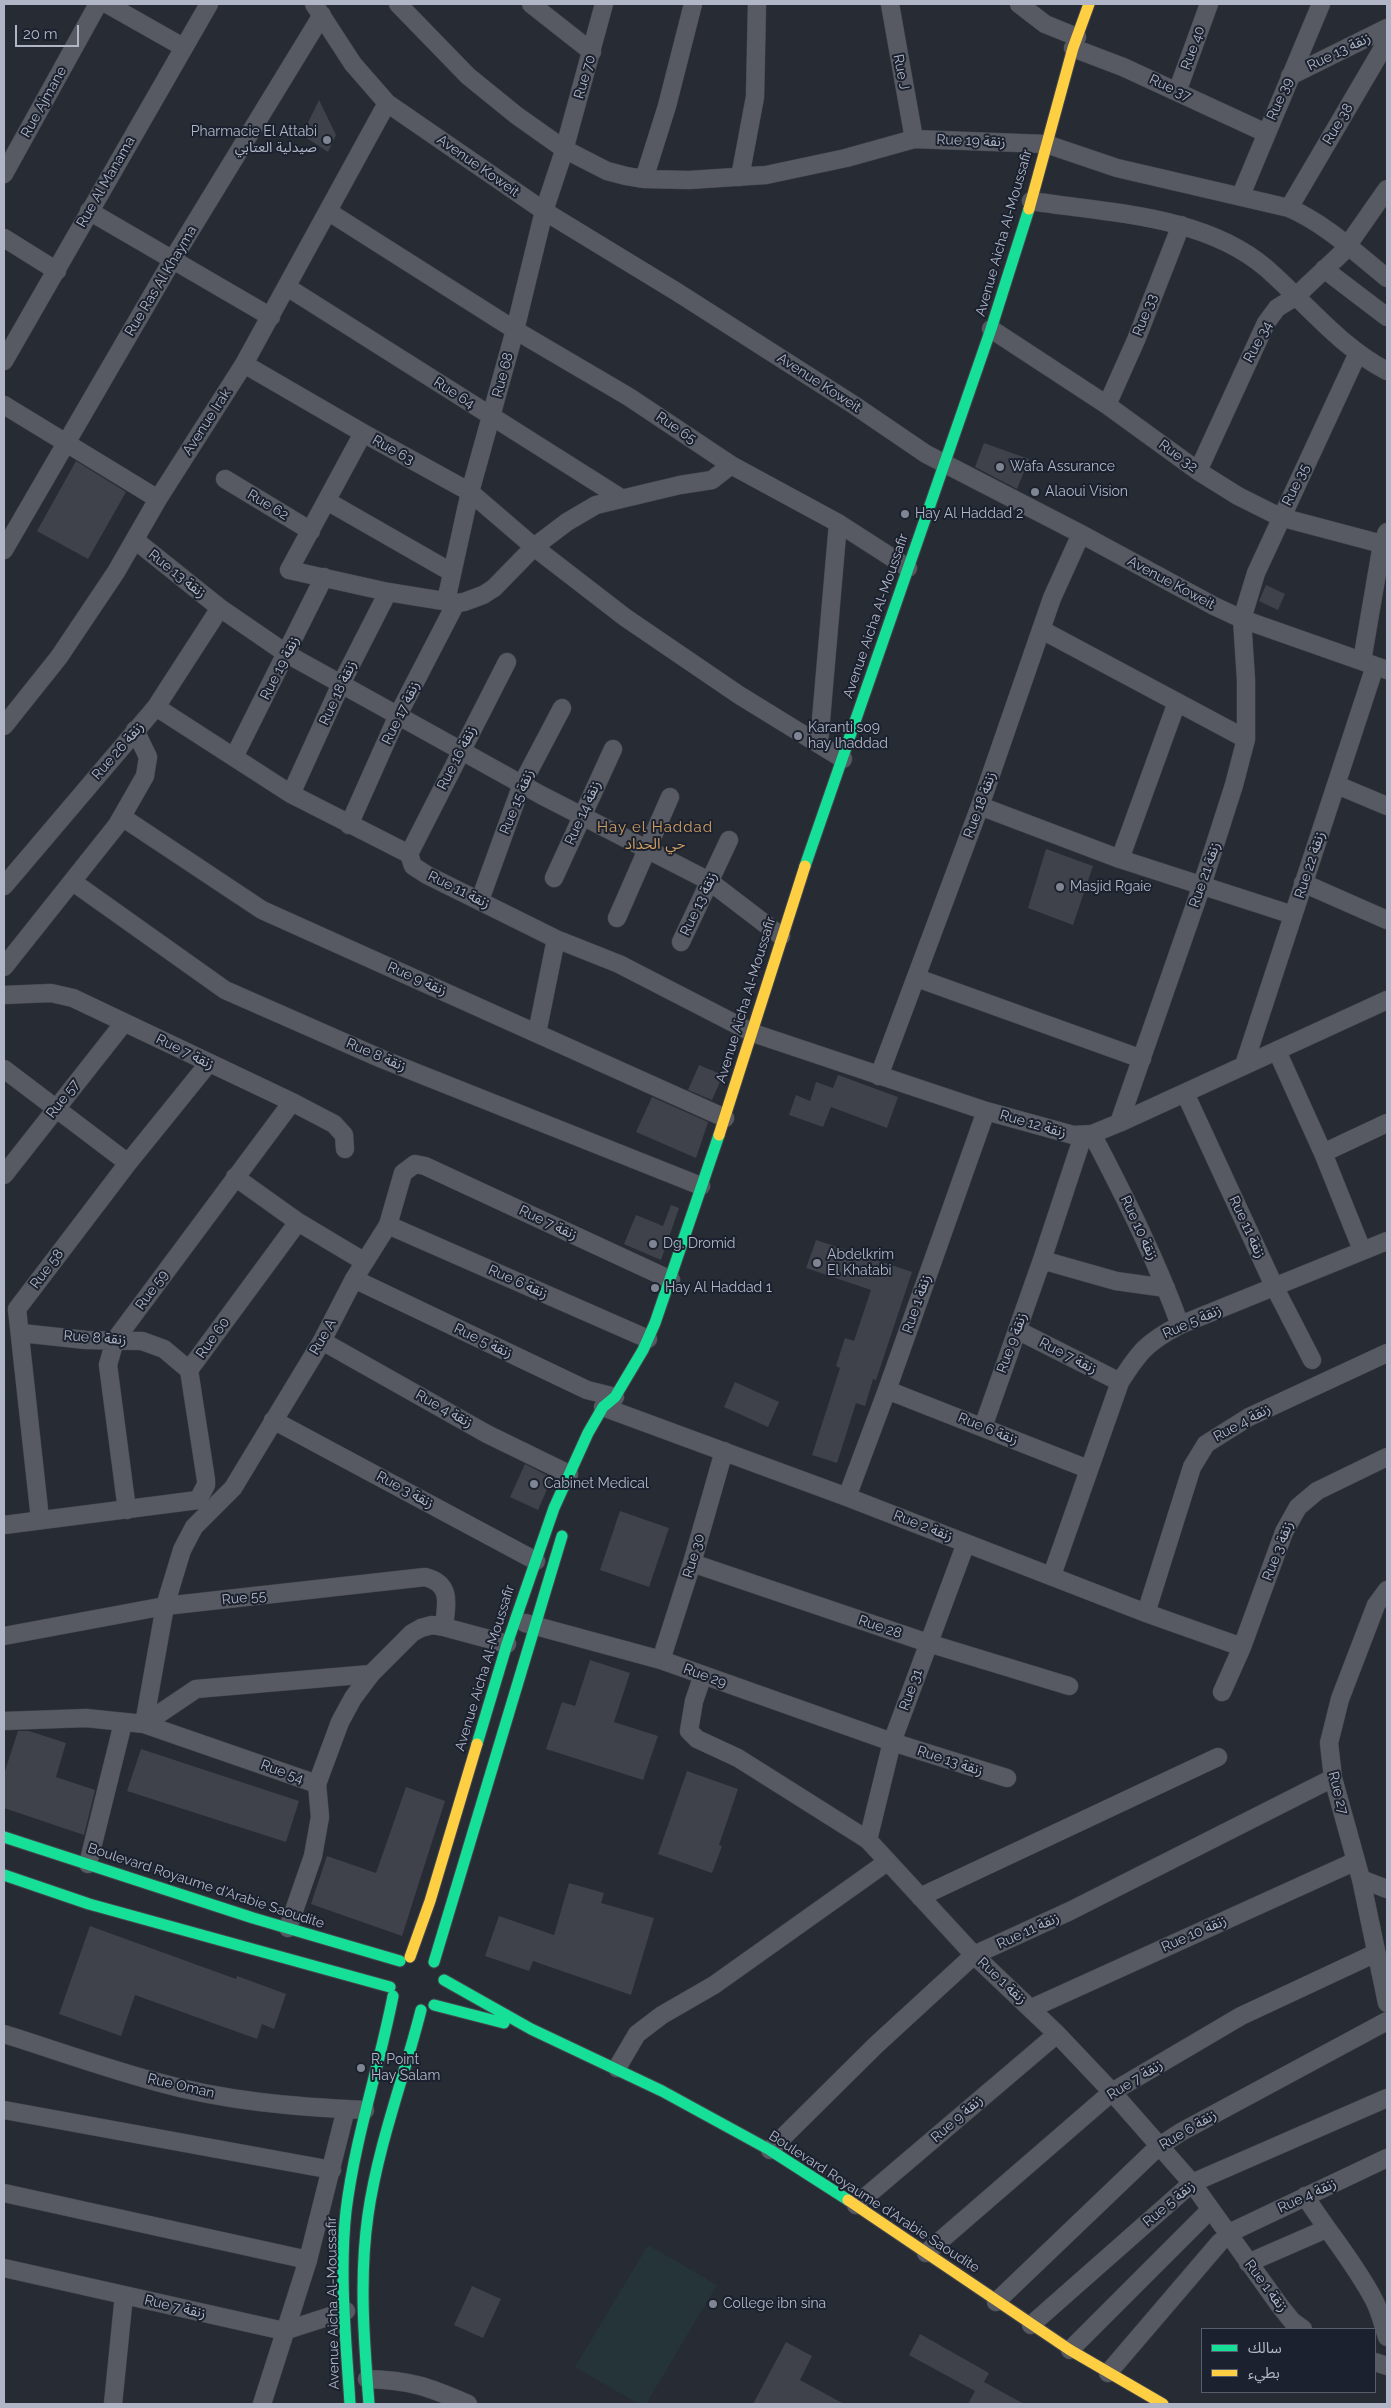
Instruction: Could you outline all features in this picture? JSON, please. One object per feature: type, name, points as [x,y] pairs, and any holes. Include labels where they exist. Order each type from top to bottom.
[{"type":"main road","name":"Avenue Aicha Al-Moussafir","points":[[405,1959],[430,1900],[514,1620],[554,1508],[569,1474],[648,1339],[671,1280],[753,1033],[781,936],[991,329],[1031,201],[1075,42],[1089,4]]},
{"type":"main road","name":"Avenue Aicha Al-Moussafir","points":[[603,1431],[610,1404]]},
{"type":"main road","points":[[434,1962],[452,1908],[534,1625],[566,1522]]},
{"type":"main road","name":"Boulevard Royaume d'Arabie Saoudite","points":[[4,1837],[288,1928],[405,1959]]},
{"type":"main road","points":[[4,1875],[89,1904],[392,1992],[413,2009]]},
{"type":"main road","points":[[369,2404],[364,2272],[368,2215],[376,2171],[413,2009],[441,1993],[443,1973],[434,1962],[418,1956],[405,1959],[392,1973],[392,1992]]},
{"type":"main road","name":"Avenue Aicha Al-Moussafir","points":[[350,2404],[346,2311],[346,2212],[364,2110],[387,2029],[392,1992]]},
{"type":"main road","name":"Boulevard Royaume d'Arabie Saoudite","points":[[441,1993],[531,2029]]},
{"type":"main road","name":"Boulevard Royaume d'Arabie Saoudite","points":[[441,1993],[531,2029],[617,2068],[770,2150],[856,2205],[1031,2325],[1108,2373],[1163,2404]]},
{"type":"street","name":"Rue Ajmane","points":[[4,174],[98,4]]},
{"type":"street","points":[[107,4],[183,47]]},
{"type":"street","name":"Rue Al Manama","points":[[4,361],[209,4]]},
{"type":"street","name":"Rue 19 زنقة","points":[[398,4],[468,76],[563,152],[607,171],[644,180],[740,177],[792,170],[914,139],[1046,144],[1117,168],[1290,208],[1322,225],[1346,246],[1387,276]]},
{"type":"street","points":[[531,4],[592,52]]},
{"type":"street","name":"Rue 70","points":[[555,178],[604,4]]},
{"type":"street","points":[[644,180],[667,106],[693,4]]},
{"type":"street","points":[[740,177],[755,97],[757,4]]},
{"type":"street","name":"Rue J","points":[[890,4],[914,139]]},
{"type":"street","name":"Rue 37","points":[[1018,4],[1075,42],[1123,67],[1266,132]]},
{"type":"street","name":"Rue 40","points":[[1177,92],[1209,4]]},
{"type":"street","name":"Rue 39","points":[[1241,196],[1266,132],[1321,4]]},
{"type":"street","name":"Avenue Koweit","points":[[318,9],[353,64],[387,103],[544,211],[686,297],[854,405],[943,465],[1081,534],[1214,606],[1242,619],[1375,666]]},
{"type":"street","name":"Rue Ras Al Khayma","points":[[4,550],[318,9]]},
{"type":"street","name":"Rue 13 زنقة","points":[[1290,76],[1387,28]]},
{"type":"street","name":"Rue 38","points":[[1290,208],[1387,41]]},
{"type":"street","name":"Avenue Irak","points":[[4,726],[59,657],[116,572],[158,499],[244,364],[329,212],[387,103]]},
{"type":"street","name":"Rue 68","points":[[451,572],[470,492],[515,330],[544,211],[555,178]]},
{"type":"street","name":"Rue 34","points":[[1198,471],[1266,324],[1277,308],[1295,297],[1343,252],[1387,189]]},
{"type":"street","points":[[1031,201],[1180,225],[1209,234],[1265,267],[1295,297],[1358,353],[1387,371]]},
{"type":"street","points":[[89,211],[270,316]]},
{"type":"street","name":"Rue 65","points":[[329,212],[515,330],[629,397],[731,465],[838,523],[908,568]]},
{"type":"street","name":"Rue 33","points":[[1107,405],[1136,340],[1180,225]]},
{"type":"street","points":[[4,238],[57,270]]},
{"type":"street","points":[[1324,269],[1387,316]]},
{"type":"street","name":"Rue 64","points":[[287,287],[621,498]]},
{"type":"street","name":"Rue 32","points":[[991,329],[1107,405],[1198,471],[1238,496],[1280,517],[1385,538]]},
{"type":"street","name":"Rue 35","points":[[1242,619],[1256,573],[1280,517],[1358,353]]},
{"type":"street","name":"Rue 63","points":[[244,364],[363,434],[470,492],[534,548],[626,618],[739,695],[843,759]]},
{"type":"street","points":[[4,405],[158,499]]},
{"type":"street","points":[[363,434],[289,570],[388,592],[451,602],[475,599],[494,588],[534,548],[567,522],[596,505],[621,498],[712,480],[731,465]]},
{"type":"street","name":"Rue 62","points":[[225,479],[310,531]]},
{"type":"street","points":[[327,501],[451,572]]},
{"type":"street","points":[[819,743],[838,523]]},
{"type":"street","name":"Rue 18 زنقة","points":[[879,1076],[980,806],[1052,598],[1081,534]]},
{"type":"street","name":"Rue 22 زنقة","points":[[1244,1065],[1375,666],[1385,538]]},
{"type":"street","name":"Rue 13 زنقة","points":[[135,540],[220,608],[288,654],[522,784],[709,881],[781,936]]},
{"type":"street","name":"Rue 17 زنقة","points":[[349,825],[451,602],[451,572]]},
{"type":"street","name":"Rue 19 زنقة","points":[[234,757],[288,654],[324,578]]},
{"type":"street","name":"Rue 18 زنقة","points":[[291,794],[341,684],[388,592]]},
{"type":"street","name":"Rue 26 زنقة","points":[[4,886],[156,707],[220,608]]},
{"type":"street","name":"Rue 21 زنقة","points":[[1119,1123],[1202,885],[1234,785],[1246,739],[1246,680],[1242,619]]},
{"type":"street","points":[[1042,630],[1246,739]]},
{"type":"street","name":"Rue 16 زنقة","points":[[408,854],[507,662]]},
{"type":"street","points":[[1120,859],[1177,702]]},
{"type":"street","name":"Rue 11 زنقة","points":[[156,707],[291,794],[408,854],[414,866],[420,871],[556,939],[619,964],[753,1033]]},
{"type":"street","name":"Rue 15 زنقة","points":[[480,900],[522,784],[562,708]]},
{"type":"street","points":[[4,967],[73,882],[122,817],[145,776],[148,757],[135,730]]},
{"type":"street","name":"Rue 14 زنقة","points":[[554,878],[613,749]]},
{"type":"street","points":[[1337,785],[1387,806]]},
{"type":"street","points":[[617,918],[670,797]]},
{"type":"street","points":[[980,806],[1120,859],[1294,915]]},
{"type":"street","name":"Rue 9 زنقة","points":[[122,817],[262,910],[725,1118]]},
{"type":"street","name":"Rue 13 زنقة","points":[[681,942],[729,840]]},
{"type":"street","name":"Rue 8 زنقة","points":[[73,882],[225,990],[382,1059],[702,1186]]},
{"type":"street","points":[[1303,883],[1387,920]]},
{"type":"street","points":[[537,1032],[556,939]]},
{"type":"street","points":[[917,978],[1142,1059]]},
{"type":"street","name":"Rue 7 زنقة","points":[[4,995],[51,992],[73,998],[123,1024],[173,1045],[208,1064],[292,1102],[340,1128],[346,1140],[345,1149]]},
{"type":"street","points":[[1088,1135],[1119,1123],[1387,1000]]},
{"type":"street","name":"Rue 57","points":[[4,1175],[54,1109],[123,1024]]},
{"type":"street","name":"Rue 12 زنقة","points":[[753,1033],[986,1111],[1073,1135],[1088,1135]]},
{"type":"street","points":[[1277,1051],[1323,1153],[1362,1250]]},
{"type":"street","name":"Rue 58","points":[[40,1519],[17,1309],[128,1163],[208,1064]]},
{"type":"street","points":[[4,1069],[54,1109],[128,1163]]},
{"type":"street","name":"Rue 11 زنقة","points":[[1185,1093],[1275,1288],[1312,1360]]},
{"type":"street","name":"Rue 59","points":[[127,1510],[108,1365],[115,1340],[292,1102]]},
{"type":"street","name":"Rue 1 زنقة","points":[[847,1496],[887,1390],[986,1111]]},
{"type":"street","points":[[1323,1153],[1387,1124]]},
{"type":"street","name":"Rue 9 زنقة","points":[[983,1427],[1088,1135]]},
{"type":"street","name":"Rue 10 زنقة","points":[[1088,1135],[1131,1208],[1166,1288],[1180,1326]]},
{"type":"street","name":"Rue A","points":[[144,1724],[165,1606],[182,1550],[194,1527],[211,1513],[233,1488],[322,1341],[354,1279],[388,1225],[404,1172],[415,1164],[425,1166]]},
{"type":"street","name":"Rue 7 زنقة","points":[[425,1166],[671,1280]]},
{"type":"street","points":[[235,1177],[298,1222],[365,1262]]},
{"type":"street","name":"Rue 60","points":[[198,1500],[206,1485],[206,1480],[189,1370],[298,1222]]},
{"type":"street","name":"Rue 6 زنقة","points":[[388,1225],[648,1339]]},
{"type":"street","name":"Rue 5 زنقة","points":[[1052,1575],[1120,1382],[1137,1354],[1150,1342],[1180,1326],[1387,1241]]},
{"type":"street","points":[[1042,1260],[1116,1280],[1166,1288]]},
{"type":"street","name":"Rue 5 زنقة","points":[[354,1279],[586,1390],[610,1404]]},
{"type":"street","name":"Rue 7 زنقة","points":[[1017,1330],[1120,1382]]},
{"type":"street","name":"Rue 8 زنقة","points":[[21,1333],[86,1340],[142,1341],[164,1349],[189,1370]]},
{"type":"street","name":"Rue 4 زنقة","points":[[322,1341],[487,1434],[569,1474]]},
{"type":"street","name":"Rue 4 زنقة","points":[[1146,1613],[1192,1467],[1206,1444],[1249,1417],[1387,1353]]},
{"type":"street","name":"Rue 6 زنقة","points":[[887,1390],[1088,1469]]},
{"type":"street","name":"Rue 2 زنقة","points":[[610,1404],[724,1451],[847,1496],[1146,1613],[1242,1647]]},
{"type":"street","name":"Rue 3 زنقة","points":[[273,1420],[536,1561]]},
{"type":"street","name":"Rue 30","points":[[661,1660],[692,1564],[724,1451]]},
{"type":"street","name":"Rue 3 زنقة","points":[[1222,1692],[1242,1647],[1284,1532],[1298,1506],[1317,1491],[1387,1458]]},
{"type":"street","points":[[4,1525],[198,1500],[211,1513]]},
{"type":"street","name":"Rue 31","points":[[868,1840],[892,1742],[966,1542]]},
{"type":"street","name":"Rue 28","points":[[692,1564],[928,1643],[1069,1686]]},
{"type":"street","name":"Rue 55","points":[[4,1636],[165,1606],[425,1577],[439,1582],[445,1592],[444,1627]]},
{"type":"street","name":"Rue 27","points":[[1387,1590],[1376,1605],[1332,1724],[1328,1743],[1333,1778],[1361,1879],[1387,2003]]},
{"type":"street","name":"Rue 29","points":[[514,1620],[661,1660],[892,1742]]},
{"type":"street","name":"Rue 54","points":[[4,1721],[86,1718],[144,1724],[317,1784],[340,1722],[353,1698],[372,1674],[412,1633],[432,1625],[507,1644]]},
{"type":"street","points":[[144,1724],[196,1689],[372,1674]]},
{"type":"street","name":"Rue 1 زنقة","points":[[703,1675],[690,1714],[690,1731],[697,1739],[738,1758],[868,1840],[974,1955],[1007,1988],[1032,2008],[1112,2092],[1158,2147],[1192,2183],[1210,2210],[1224,2238],[1248,2263],[1292,2321],[1302,2328]]},
{"type":"street","points":[[88,1864],[123,1723]]},
{"type":"street","name":"Rue 13 زنقة","points":[[892,1742],[1007,1778]]},
{"type":"street","points":[[920,1897],[1218,1757]]},
{"type":"street","name":"Rue 11 زنقة","points":[[770,2150],[876,2045],[974,1955],[1070,1911],[1333,1778]]},
{"type":"street","points":[[288,1928],[313,1856],[320,1817],[317,1784]]},
{"type":"street","name":"Rue 10 زنقة","points":[[1032,2008],[1356,1861]]},
{"type":"street","points":[[617,2068],[637,2034],[662,2015],[714,1985],[887,1862]]},
{"type":"street","points":[[1361,1879],[1387,1889]]},
{"type":"street","name":"Rue 7 زنقة","points":[[926,2253],[1112,2092],[1242,2016],[1376,1953]]},
{"type":"street","name":"Rue 6 زنقة","points":[[996,2302],[1158,2147],[1181,2132],[1387,2021]]},
{"type":"street","name":"Rue Oman","points":[[4,2034],[157,2082],[186,2089],[273,2104],[364,2110]]},
{"type":"street","name":"Rue 9 زنقة","points":[[856,2205],[1057,2034]]},
{"type":"street","name":"Rue 5 زنقة","points":[[1031,2325],[1192,2183],[1387,2098]]},
{"type":"street","points":[[262,2404],[308,2260],[346,2109]]},
{"type":"street","points":[[4,2110],[332,2170]]},
{"type":"street","name":"Rue 4 زنقة","points":[[1108,2373],[1224,2238],[1305,2196],[1387,2158]]},
{"type":"street","points":[[4,2193],[308,2260]]},
{"type":"street","points":[[1305,2196],[1375,2301],[1387,2337]]},
{"type":"street","points":[[1070,2350],[1210,2210]]},
{"type":"street","points":[[1248,2263],[1326,2229]]},
{"type":"street","name":"Rue 7 زنقة","points":[[4,2268],[284,2331]]},
{"type":"street","points":[[113,2404],[124,2295]]},
{"type":"street","points":[[284,2331],[346,2311]]},
{"type":"street","points":[[367,2379],[396,2380],[426,2386],[468,2404]]},
{"type":"shaded area","points":[[648,2245],[717,2285],[646,2404],[639,2404],[575,2367]]},
{"type":"building","points":[[319,100],[336,135],[328,152],[302,135]]},
{"type":"building","name":"Wafa Assurance","points":[[984,443],[1029,459],[1017,489],[975,467]]},
{"type":"building","points":[[76,461],[126,492],[88,559],[37,531]]},
{"type":"building","points":[[1266,585],[1285,594],[1278,610],[1259,601]]},
{"type":"building","name":"Masjid Rgaie","points":[[1046,849],[1093,866],[1073,925],[1028,908]]},
{"type":"building","points":[[699,1065],[723,1075],[712,1100],[688,1090]]},
{"type":"building","points":[[838,1075],[898,1097],[887,1128],[831,1107],[823,1127],[789,1115],[796,1095],[810,1101],[816,1082],[833,1088]]},
{"type":"building","points":[[652,1097],[708,1122],[696,1158],[636,1132]]},
{"type":"building","points":[[671,1205],[679,1208],[661,1260],[624,1244],[636,1215],[663,1226]]},
{"type":"building","points":[[816,1240],[912,1272],[876,1380],[873,1379],[865,1406],[856,1403],[837,1463],[812,1455],[840,1368],[836,1366],[845,1338],[854,1341],[871,1290],[806,1268]]},
{"type":"building","points":[[735,1382],[779,1402],[768,1427],[724,1407]]},
{"type":"building","name":"Cabinet Medical","points":[[525,1464],[552,1478],[538,1510],[510,1497]]},
{"type":"building","points":[[620,1511],[669,1528],[649,1587],[600,1570]]},
{"type":"building","points":[[590,1660],[630,1673],[614,1722],[658,1736],[643,1780],[546,1749],[562,1702],[575,1706]]},
{"type":"building","points":[[18,1731],[29,1731],[66,1743],[56,1777],[95,1790],[84,1835],[4,1808],[4,1774]]},
{"type":"building","points":[[141,1749],[299,1801],[286,1842],[127,1791]]},
{"type":"building","points":[[687,1771],[738,1789],[719,1845],[722,1846],[712,1873],[658,1854]]},
{"type":"building","points":[[406,1787],[445,1801],[402,1936],[311,1904],[327,1856],[376,1873]]},
{"type":"building","points":[[569,1883],[604,1893],[601,1903],[654,1918],[631,1995],[533,1961],[529,1971],[485,1956],[499,1916],[554,1935]]},
{"type":"building","points":[[90,1926],[236,1979],[237,1976],[286,1994],[274,2029],[262,2024],[257,2039],[135,1995],[121,2036],[59,2014]]},
{"type":"building","points":[[472,2286],[501,2299],[483,2338],[454,2325]]},
{"type":"building","points":[[920,2334],[989,2373],[984,2382],[1024,2404],[968,2404],[975,2391],[909,2355]]},
{"type":"building","points":[[786,2342],[812,2356],[800,2380],[844,2404],[753,2404]]},
{"type":"traffic: fast","points":[[805,866],[991,329],[1029,209]]},
{"type":"traffic: fast","points":[[477,1744],[507,1644],[554,1508],[588,1433],[603,1407],[615,1397],[643,1350],[655,1323],[719,1135]]},
{"type":"traffic: fast","points":[[434,1962],[562,1536]]},
{"type":"traffic: fast","points":[[4,1837],[253,1918],[400,1961]]},
{"type":"traffic: fast","points":[[4,1875],[89,1904],[390,1987]]},
{"type":"traffic: fast","points":[[444,1980],[531,2029],[662,2091],[770,2150],[848,2200]]},
{"type":"traffic: fast","points":[[350,2404],[343,2283],[346,2211],[355,2157],[393,1996]]},
{"type":"traffic: fast","points":[[434,2005],[504,2023]]},
{"type":"traffic: fast","points":[[369,2404],[363,2286],[368,2215],[378,2163],[421,2010]]},
{"type":"traffic: slow","points":[[1029,209],[1073,48],[1089,4]]},
{"type":"traffic: slow","points":[[719,1135],[805,866]]},
{"type":"traffic: slow","points":[[410,1957],[430,1901],[477,1744]]},
{"type":"traffic: slow","points":[[848,2200],[1070,2350],[1163,2404]]},
{"type":"place","name":"Pharmacie El Attabi صيدلية العتابي","points":[[327,140]]},
{"type":"place","name":"Wafa Assurance","points":[[1000,467]]},
{"type":"place","name":"Alaoui Vision","points":[[1035,492]]},
{"type":"place","name":"Hay Al Haddad 2","points":[[905,514]]},
{"type":"place","name":"Karanti so9 hay lhaddad","points":[[798,736]]},
{"type":"place","name":"Masjid Rgaie","points":[[1060,887]]},
{"type":"place","name":"Dg. Dromid","points":[[653,1244]]},
{"type":"place","name":"Abdelkrim El Khatabi","points":[[817,1263]]},
{"type":"place","name":"Hay Al Haddad 1","points":[[655,1288]]},
{"type":"place","name":"Cabinet Medical","points":[[534,1484]]},
{"type":"place","name":"R. Point Hay Salam","points":[[361,2068]]},
{"type":"place","name":"College ibn sina","points":[[713,2304]]},
{"type":"district","name":"Hay el Haddad حي الحداد","points":[[655,836]]}]
